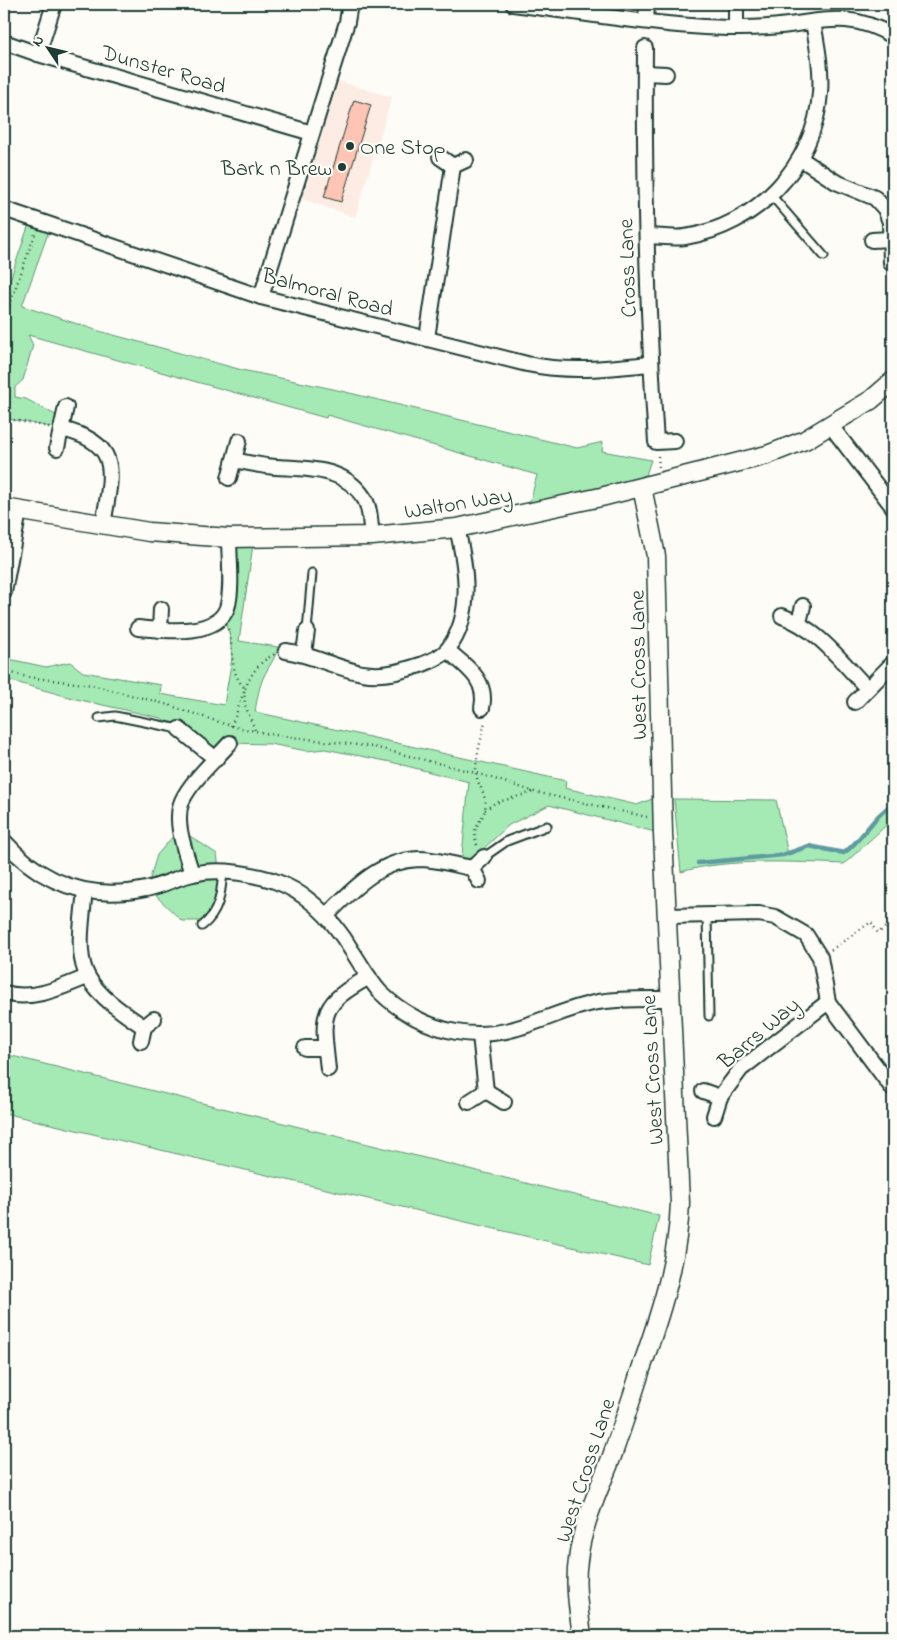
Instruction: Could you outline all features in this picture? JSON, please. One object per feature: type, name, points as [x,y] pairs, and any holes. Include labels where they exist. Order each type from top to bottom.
[{"type":"street","points":[[38,54],[54,4]]},
{"type":"street","points":[[262,298],[347,22],[350,4]]},
{"type":"street","points":[[513,4],[646,21],[736,28],[768,28],[834,18],[853,19],[879,28],[893,36]]},
{"type":"street","points":[[646,21],[648,4]]},
{"type":"street","points":[[736,4],[736,28]]},
{"type":"street","points":[[647,236],[684,237],[716,229],[740,218],[762,204],[801,159],[812,130],[820,94],[819,62],[813,22]]},
{"type":"street","name":"Dunster Road","points":[[4,42],[38,54],[312,133]]},
{"type":"street","name":"Cross Lane","points":[[645,48],[644,136],[650,364],[656,442]]},
{"type":"street","points":[[645,74],[666,74]]},
{"type":"street","points":[[427,338],[460,163],[440,156]]},
{"type":"street","points":[[801,159],[836,182],[875,198],[885,209],[890,222],[891,263]]},
{"type":"street","name":"Balmoral Road","points":[[4,209],[262,298],[555,370],[575,371],[650,364]]},
{"type":"street","points":[[872,240],[890,239]]},
{"type":"street","name":"Walton Way","points":[[12,510],[103,525],[229,538],[306,539],[372,536],[458,528],[642,487],[767,455],[806,440],[831,426],[871,400],[893,381]]},
{"type":"street","points":[[57,448],[66,407]]},
{"type":"street","points":[[831,426],[891,499]]},
{"type":"street","points":[[61,429],[90,438],[100,446],[107,458],[112,473],[103,525]]},
{"type":"street","points":[[656,442],[675,440]]},
{"type":"street","points":[[230,478],[239,441]]},
{"type":"street","points":[[234,460],[260,466],[318,469],[341,477],[364,498],[369,510],[372,536]]},
{"type":"street","name":"West Cross Lane","points":[[582,1636],[577,1588],[577,1562],[583,1532],[613,1454],[655,1328],[674,1262],[679,1231],[680,1203],[663,826],[656,556],[642,487]]},
{"type":"street","points":[[4,592],[12,510]]},
{"type":"street","points":[[286,651],[304,653],[363,673],[390,675],[420,666],[447,650],[462,621],[466,587],[464,557],[458,528]]},
{"type":"street","points":[[138,628],[194,630],[222,617],[227,608],[229,596],[229,538]]},
{"type":"street","points":[[798,622],[804,606]]},
{"type":"street","points":[[160,630],[161,609]]},
{"type":"street","points":[[782,616],[798,622],[815,634],[867,688]]},
{"type":"street","points":[[304,653],[307,631]]},
{"type":"street","points":[[447,650],[468,668],[482,686],[484,696],[482,708]]},
{"type":"street","points":[[855,702],[893,663]]},
{"type":"street","points":[[179,729],[216,759]]},
{"type":"street","points":[[192,874],[181,830],[181,803],[186,793],[230,743]]},
{"type":"street","points":[[4,841],[20,860],[50,879],[73,889],[117,894],[171,883],[192,874],[223,872],[245,874],[273,880],[311,900],[327,915],[380,991],[415,1018],[436,1028],[480,1035],[514,1031],[569,1010],[599,1002],[670,999]]},
{"type":"street","points":[[472,868],[484,857]]},
{"type":"street","points":[[327,915],[354,888],[376,872],[397,862],[419,859],[472,868]]},
{"type":"street","points":[[472,868],[479,881]]},
{"type":"street","points":[[85,890],[79,941],[83,968],[108,1003],[149,1023],[141,1041]]},
{"type":"street","points":[[667,916],[759,914],[775,917],[806,935],[820,957],[828,1002],[893,1089]]},
{"type":"street","points":[[4,993],[23,996],[37,995],[88,977]]},
{"type":"street","points":[[328,1070],[323,1026],[332,1001],[345,990],[369,977]]},
{"type":"street","name":"Barrs Way","points":[[714,1116],[720,1097],[727,1085],[754,1058],[828,1002]]},
{"type":"street","points":[[480,1035],[486,1090]]},
{"type":"street","points":[[305,1048],[325,1048]]},
{"type":"street","points":[[469,1102],[486,1090]]},
{"type":"street","points":[[486,1090],[504,1102]]},
{"type":"street","name":"Barrs Way","points":[[703,1091],[720,1097]]},
{"type":"lane","points":[[771,195],[824,256]]},
{"type":"lane","points":[[307,631],[312,573]]},
{"type":"lane","points":[[98,718],[115,716],[179,729]]},
{"type":"lane","points":[[484,857],[508,841],[546,826]]},
{"type":"lane","points":[[202,926],[217,910],[221,897],[223,872]]},
{"type":"lane","points":[[707,915],[709,1016]]},
{"type":"path","points":[[4,320],[40,221]]},
{"type":"path","points":[[4,418],[61,429]]},
{"type":"path","points":[[656,442],[661,482]]},
{"type":"path","points":[[222,617],[230,634],[235,672],[239,682],[244,687],[248,715],[256,731]]},
{"type":"path","points":[[231,726],[240,707],[244,687],[258,665],[266,658],[286,651]]},
{"type":"path","points":[[4,670],[27,677],[92,684],[165,704],[231,726],[374,747],[476,773],[535,792],[650,818],[663,826]]},
{"type":"path","points":[[482,708],[487,710],[476,773],[486,798],[485,811]]},
{"type":"path","points":[[484,857],[475,837],[475,826],[485,811],[495,803],[535,792]]},
{"type":"path","points":[[820,957],[871,922],[878,933],[893,922]]},
{"type":"shaded area","points":[[338,81],[392,97],[355,217],[302,199]]},
{"type":"green space","points":[[31,218],[51,225],[22,306],[99,331],[242,370],[333,389],[577,448],[603,442],[602,451],[651,460],[642,487],[527,514],[537,475],[327,415],[326,418],[28,335],[33,345],[23,380],[15,387],[15,397],[26,399],[63,419],[61,429],[4,418],[4,285],[10,280]]},
{"type":"green space","points":[[229,538],[254,538],[239,641],[278,647],[274,659],[262,680],[255,712],[566,781],[565,788],[637,805],[662,795],[663,834],[549,805],[509,825],[481,851],[484,857],[461,866],[469,782],[391,762],[325,749],[307,751],[270,744],[230,743],[216,759],[187,734],[161,718],[76,699],[4,679],[4,658],[46,667],[70,662],[83,672],[161,685],[160,694],[224,705],[232,658],[230,635],[222,617]]},
{"type":"green space","points":[[674,799],[776,800],[788,854],[809,846],[844,853],[893,804],[893,819],[844,864],[740,863],[681,872]]},
{"type":"green space","points":[[181,830],[217,854],[222,890],[209,921],[182,921],[155,895],[149,882],[157,855],[174,835]]},
{"type":"green space","points":[[4,1054],[659,1216],[648,1265],[4,1113]]},
{"type":"building","points":[[354,100],[371,105],[341,202],[324,197]]},
{"type":"waterway","points":[[698,863],[783,855],[809,846],[844,853],[893,804]]},
{"type":"place","name":"One Stop","points":[[350,146]]},
{"type":"place","name":"Bark n Brew","points":[[342,167]]}]
